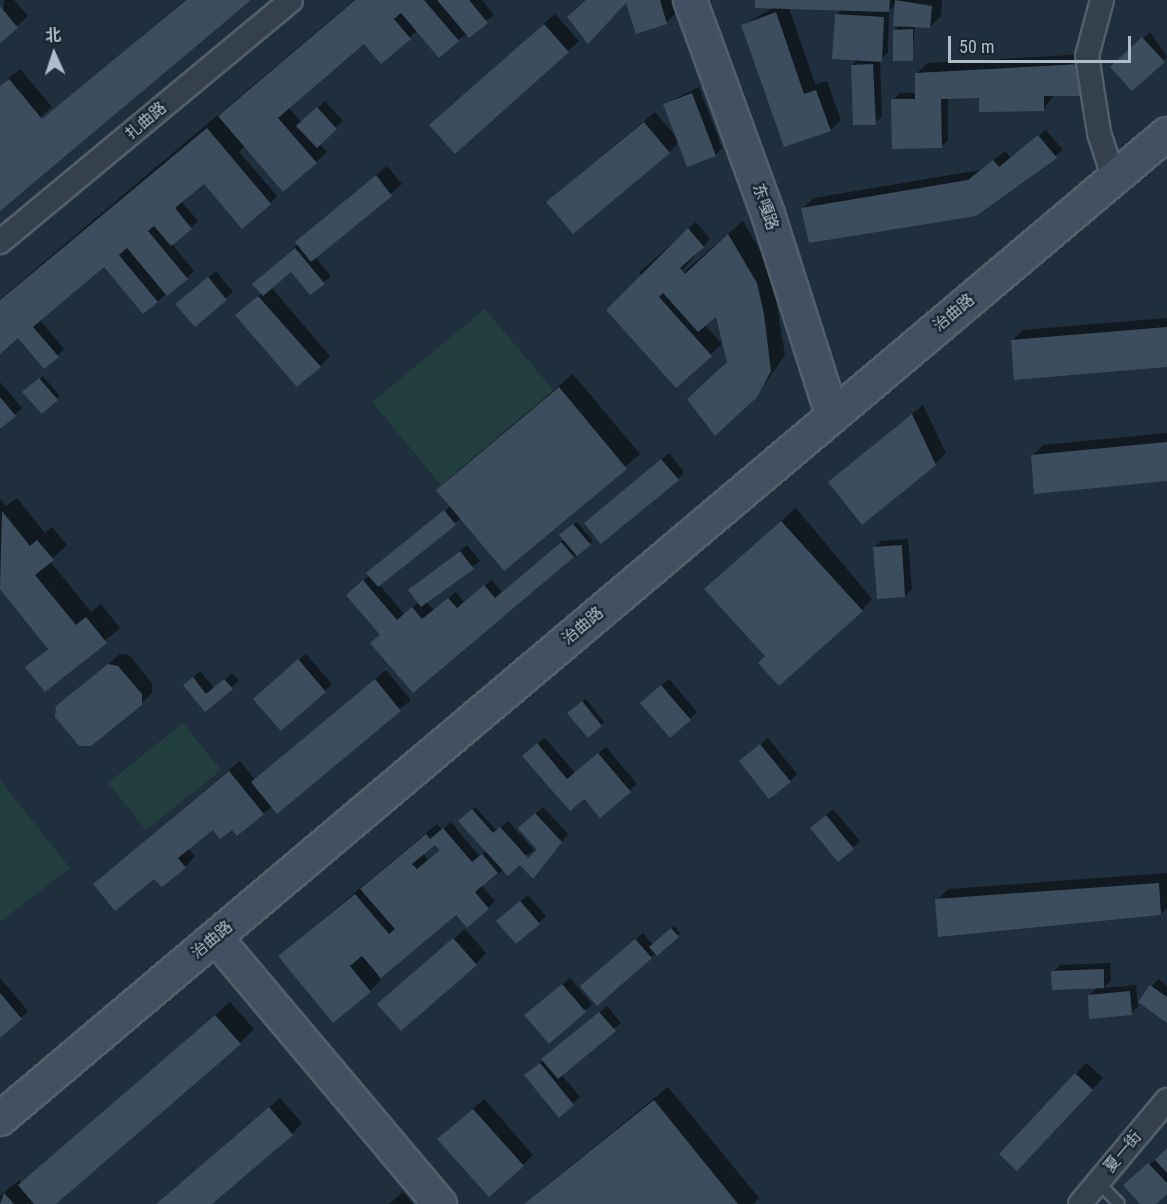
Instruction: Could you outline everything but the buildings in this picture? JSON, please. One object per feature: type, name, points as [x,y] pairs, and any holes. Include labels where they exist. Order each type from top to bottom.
[{"type":"main road","name":"东嘎路","points":[[690,0],[768,214],[832,416]]},
{"type":"main road","name":"治曲路","points":[[0,1119],[1167,134]]},
{"type":"main road","points":[[216,938],[440,1204]]},
{"type":"street","name":"扎曲路","points":[[0,242],[291,0]]},
{"type":"street","points":[[1102,0],[1087,56],[1099,133],[1114,179]]},
{"type":"street","name":"夏一街","points":[[1080,1204],[1167,1101]]},
{"type":"lane","points":[[1098,1182],[1119,1204]]},
{"type":"green space","points":[[485,309],[554,391],[441,485],[372,402]]},
{"type":"green space","points":[[183,723],[221,770],[146,830],[108,783]]},
{"type":"green space","points":[[0,780],[70,868],[0,922]]}]
